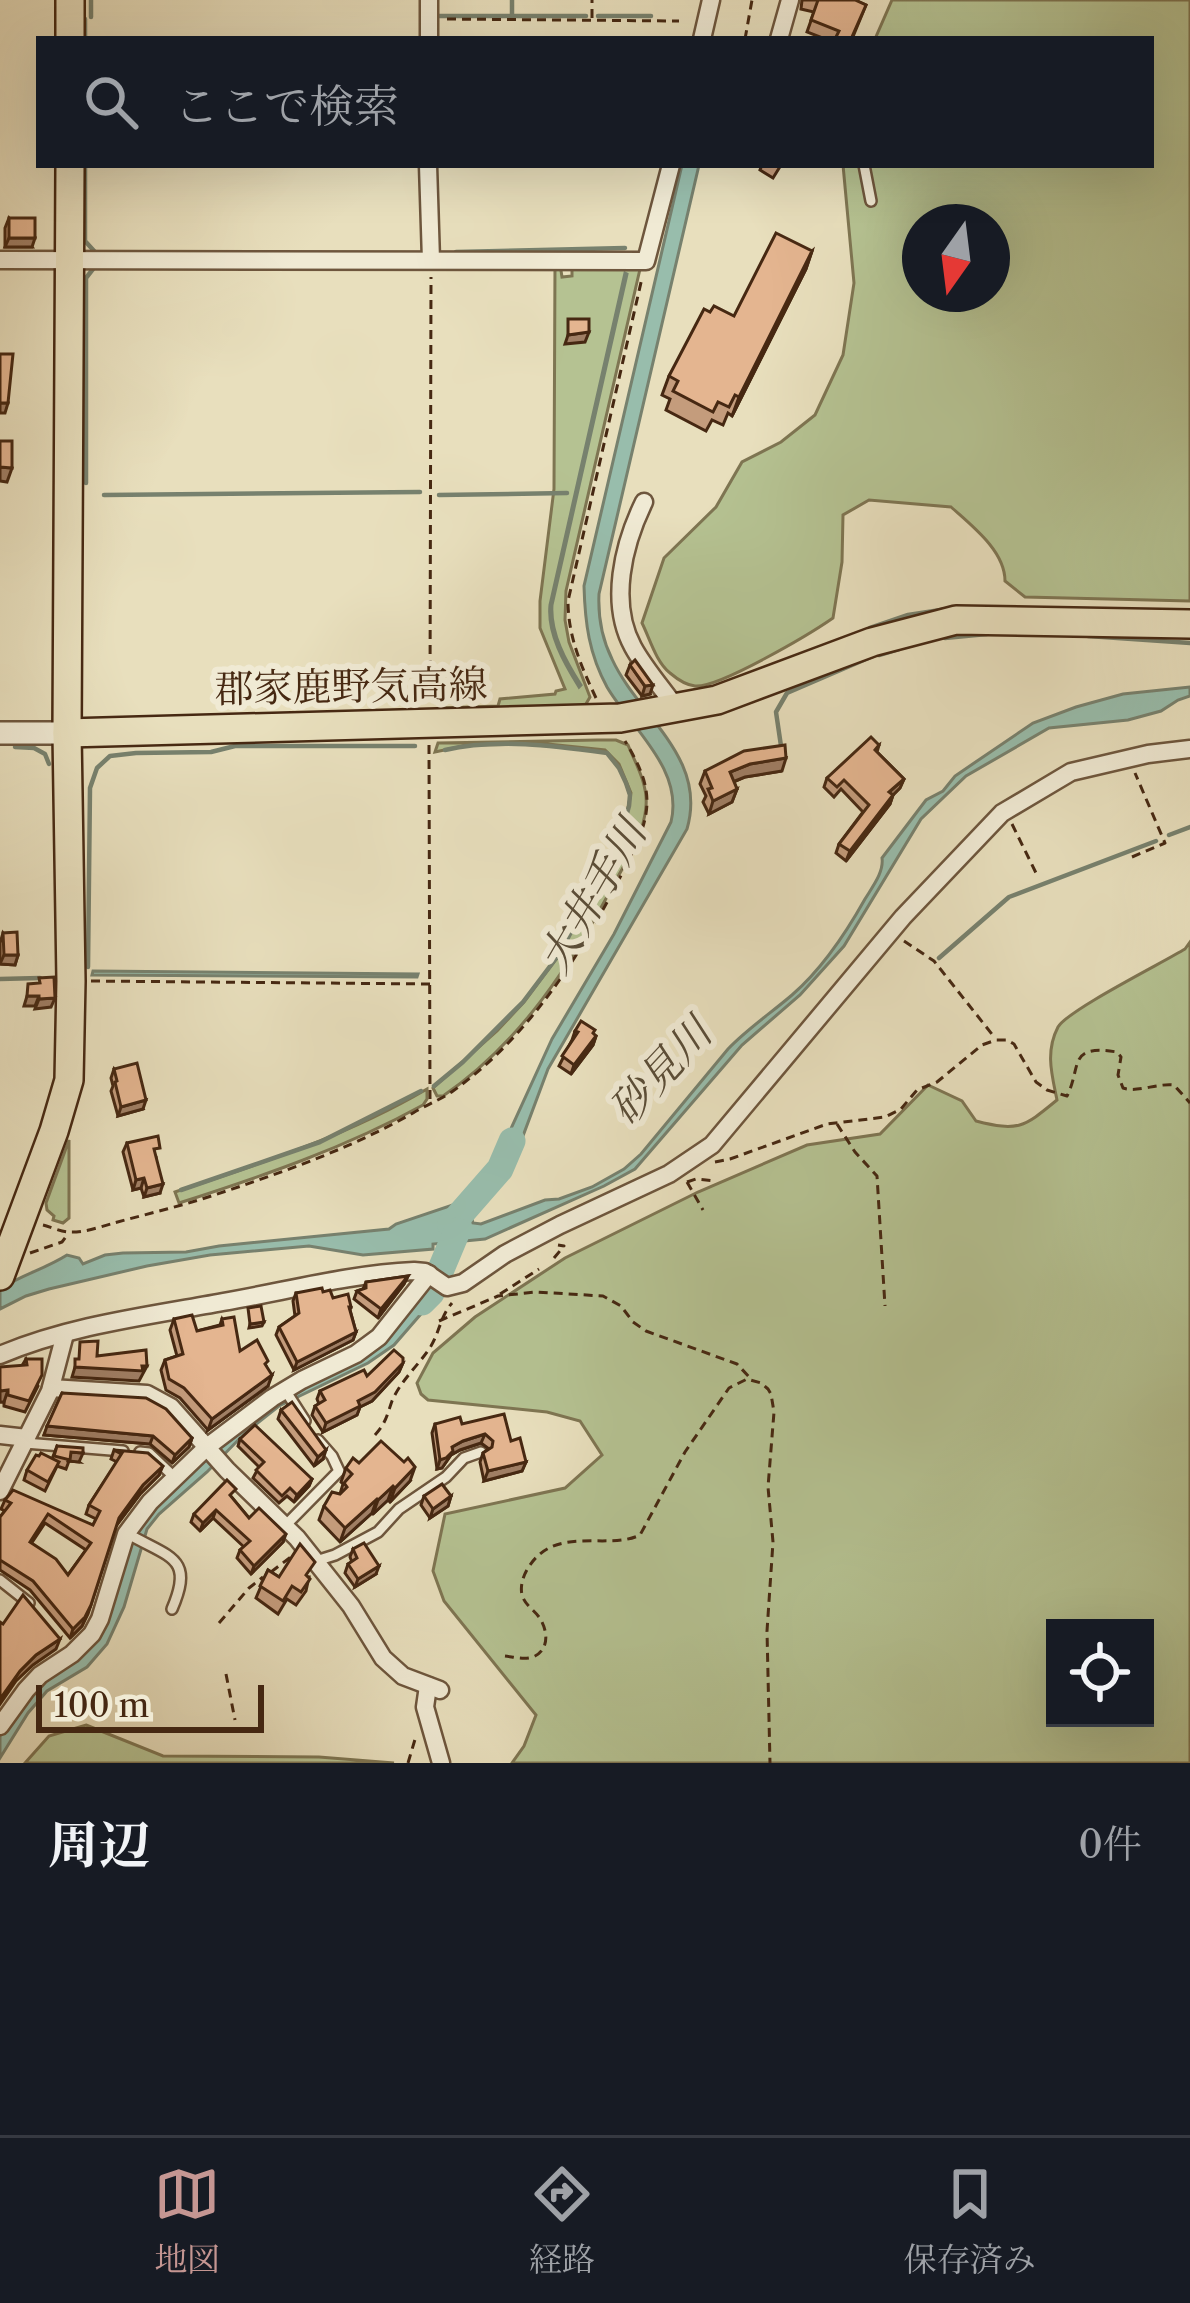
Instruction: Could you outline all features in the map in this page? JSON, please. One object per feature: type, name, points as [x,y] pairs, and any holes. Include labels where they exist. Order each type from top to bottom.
[{"type":"main road","points":[[70,0],[70,36]]},
{"type":"main road","points":[[5,1266],[69,1080],[70,168]]},
{"type":"main road","name":"郡家鹿野気高線","points":[[67,733],[615,718],[717,700],[872,642],[956,620],[1190,625]]},
{"type":"street","points":[[703,36],[711,0]]},
{"type":"street","points":[[780,36],[790,0]]},
{"type":"street","points":[[428,168],[431,260]]},
{"type":"street","points":[[0,260],[646,261],[670,168]]},
{"type":"street","points":[[644,502],[629,539],[621,605],[628,637],[664,711]]},
{"type":"street","points":[[0,733],[67,733]]},
{"type":"street","points":[[0,1726],[66,1647],[85,1643],[150,1502],[285,1390],[356,1354],[442,1281],[669,1174],[712,1145],[891,932],[1006,811],[1070,772],[1190,749]]},
{"type":"street","points":[[0,1355],[30,1342],[153,1313],[336,1279],[414,1270],[442,1281]]},
{"type":"street","points":[[0,1491],[51,1388],[64,1334]]},
{"type":"street","points":[[51,1388],[147,1394],[171,1406],[310,1554],[351,1606],[383,1658],[404,1676],[434,1688],[425,1707],[441,1763]]},
{"type":"street","points":[[0,1435],[26,1440]]},
{"type":"lane","points":[[865,168],[871,201]]},
{"type":"lane","points":[[285,1390],[339,1471],[285,1526]]},
{"type":"lane","points":[[26,1440],[149,1453],[169,1472]]},
{"type":"lane","points":[[310,1554],[335,1555],[378,1532],[399,1509],[446,1477],[464,1458],[482,1452]]},
{"type":"lane","points":[[134,1537],[180,1568],[182,1585],[172,1609]]},
{"type":"lane","points":[[0,1580],[36,1612]]},
{"type":"path","points":[[592,0],[592,20]]},
{"type":"path","points":[[746,36],[752,0]]},
{"type":"path","points":[[429,10],[679,20]]},
{"type":"path","points":[[430,1103],[431,260]]},
{"type":"path","points":[[22,1218],[69,1232],[184,1204],[338,1152],[442,1099],[482,1068],[536,1010],[583,946],[644,829],[648,791],[615,718],[599,704],[568,623],[568,601],[646,261]]},
{"type":"path","points":[[1128,758],[1165,843],[1132,856]]},
{"type":"path","points":[[1006,811],[1038,877]]},
{"type":"path","points":[[891,932],[934,961],[996,1040]]},
{"type":"path","points":[[71,981],[430,984]]},
{"type":"path","points":[[690,1160],[730,1159],[836,1122],[885,1117],[901,1109],[917,1090],[937,1082],[982,1045],[996,1040],[1014,1044],[1036,1082],[1047,1090],[1067,1096],[1077,1060],[1089,1051],[1103,1050],[1121,1057],[1118,1075],[1123,1088],[1174,1085],[1190,1103]]},
{"type":"path","points":[[836,1122],[878,1176],[885,1306]]},
{"type":"path","points":[[687,1182],[704,1210]]},
{"type":"path","points":[[5,1266],[62,1242],[69,1232]]},
{"type":"path","points":[[439,1322],[496,1297],[538,1269]]},
{"type":"path","points":[[375,1435],[454,1301],[442,1281]]},
{"type":"path","points":[[496,1297],[522,1292],[603,1296],[621,1306],[646,1331],[736,1364],[752,1380]]},
{"type":"path","points":[[505,1656],[534,1657],[546,1642],[542,1620],[521,1592],[535,1559],[575,1540],[625,1541],[640,1535],[676,1465],[729,1388],[738,1382],[761,1383],[771,1394],[774,1412],[768,1487],[773,1542],[767,1631],[770,1763]]},
{"type":"path","points":[[219,1623],[249,1588],[310,1554]]},
{"type":"path","points":[[226,1674],[235,1720]]},
{"type":"shaded area","points":[[892,0],[1190,0],[1190,601],[1025,597],[1005,581],[1000,559],[986,540],[951,507],[869,500],[843,515],[833,618],[743,670],[707,684],[692,685],[679,679],[657,657],[642,623],[664,558],[716,507],[742,462],[781,442],[815,415],[843,355],[854,283],[843,168],[1154,168],[1154,36],[876,36]]},
{"type":"shaded area","points":[[681,168],[698,168],[599,594],[603,635],[612,659],[667,738],[688,780],[687,829],[548,1069],[508,1176],[493,1168],[552,1039],[614,934],[671,822],[673,803],[663,767],[607,687],[596,662],[584,586]]},
{"type":"shaded area","points":[[555,264],[560,264],[562,277],[572,276],[572,268],[640,269],[566,591],[569,642],[590,697],[583,709],[438,711],[498,706],[500,699],[565,689],[540,628],[554,489]]},
{"type":"shaded area","points":[[625,273],[552,605],[556,637],[579,687],[554,637],[550,605]]},
{"type":"shaded area","points":[[1190,687],[1190,696],[1161,711],[1128,720],[1049,728],[966,776],[921,819],[844,946],[800,995],[742,1045],[635,1169],[604,1186],[485,1239],[363,1255],[309,1246],[210,1255],[49,1289],[0,1309],[0,1289],[67,1255],[83,1264],[105,1255],[186,1252],[389,1229],[479,1196],[472,1219],[481,1224],[592,1187],[641,1154],[728,1049],[813,974],[874,884],[882,858],[926,800],[1033,723],[1123,694]]},
{"type":"shaded area","points":[[616,740],[628,745],[645,790],[646,806],[635,846],[542,1000],[471,1075],[437,1096],[433,1088],[497,1031],[560,954],[624,827],[631,793],[619,764],[605,750],[548,744],[468,745],[435,752],[438,743]]},
{"type":"shaded area","points":[[1190,942],[1190,1763],[512,1763],[536,1715],[444,1601],[433,1571],[445,1514],[565,1488],[602,1455],[580,1421],[547,1412],[428,1400],[417,1383],[433,1353],[475,1317],[565,1258],[807,1145],[880,1134],[928,1085],[962,1101],[976,1121],[1012,1126],[1028,1121],[1057,1100],[1051,1054],[1058,1027]]},
{"type":"shaded area","points":[[93,971],[418,974],[92,975]]},
{"type":"shaded area","points":[[427,1089],[423,1105],[364,1135],[179,1203],[175,1192],[335,1135]]},
{"type":"shaded area","points":[[69,1140],[69,1218],[63,1223],[53,1220],[46,1203]]},
{"type":"shaded area","points":[[427,1283],[440,1292],[394,1345],[368,1363],[279,1406],[159,1514],[147,1529],[124,1607],[107,1644],[87,1667],[47,1691],[0,1758],[0,1734],[39,1681],[91,1644],[127,1546],[166,1491],[293,1388],[373,1349]]},
{"type":"shaded area","points":[[86,1725],[163,1756],[319,1757],[394,1763],[25,1763],[49,1736]]},
{"type":"building","points":[[818,0],[855,0],[866,5],[852,36],[836,36],[839,31],[811,20]]},
{"type":"building","points":[[9,218],[35,218],[35,238],[9,238]]},
{"type":"building","points":[[776,233],[812,251],[739,397],[735,395],[729,407],[718,402],[713,412],[673,391],[678,381],[669,376],[704,309],[710,312],[714,306],[734,316]]},
{"type":"building","points":[[568,319],[589,319],[589,332],[568,335]]},
{"type":"building","points":[[0,354],[13,354],[8,403],[0,403]]},
{"type":"building","points":[[0,441],[12,441],[12,468],[0,467]]},
{"type":"building","points":[[635,660],[653,685],[645,686],[630,665]]},
{"type":"building","points":[[871,737],[879,745],[875,750],[904,779],[889,792],[893,795],[850,851],[839,844],[869,805],[844,780],[837,787],[827,778]]},
{"type":"building","points":[[785,745],[786,758],[730,772],[737,789],[713,801],[705,771],[744,751]]},
{"type":"building","points":[[17,932],[18,955],[4,955],[3,933]]},
{"type":"building","points":[[54,977],[55,998],[27,996],[28,984]]},
{"type":"building","points":[[581,1021],[596,1036],[574,1065],[562,1056]]},
{"type":"building","points":[[137,1063],[146,1100],[121,1107],[114,1069]]},
{"type":"building","points":[[158,1136],[160,1148],[154,1149],[163,1184],[147,1188],[144,1178],[136,1180],[127,1143]]},
{"type":"building","points":[[408,1276],[381,1309],[357,1291],[366,1288],[366,1282]]},
{"type":"building","points":[[322,1288],[323,1292],[330,1290],[333,1298],[348,1294],[356,1332],[297,1362],[279,1327],[299,1313],[296,1293]]},
{"type":"building","points":[[261,1306],[264,1322],[250,1324],[248,1308]]},
{"type":"building","points":[[192,1315],[197,1331],[234,1317],[240,1351],[257,1340],[272,1375],[212,1419],[184,1388],[169,1379],[165,1360],[183,1354],[174,1319]]},
{"type":"building","points":[[98,1341],[97,1356],[146,1350],[147,1366],[142,1366],[143,1371],[75,1367],[80,1342]]},
{"type":"building","points":[[394,1350],[403,1363],[375,1392],[358,1401],[360,1406],[326,1423],[315,1406],[325,1400],[320,1391],[364,1370],[367,1376]]},
{"type":"building","points":[[26,1359],[42,1359],[42,1375],[29,1401],[0,1391],[0,1367],[27,1365]]},
{"type":"building","points":[[62,1393],[146,1398],[166,1409],[192,1438],[175,1455],[153,1436],[47,1426]]},
{"type":"building","points":[[292,1402],[326,1450],[318,1457],[281,1410]]},
{"type":"building","points":[[504,1414],[511,1441],[520,1438],[526,1462],[488,1471],[483,1453],[493,1441],[485,1434],[452,1447],[440,1460],[435,1424],[460,1417],[462,1424]]},
{"type":"building","points":[[255,1425],[312,1479],[297,1495],[290,1488],[282,1496],[256,1470],[264,1462],[240,1439]]},
{"type":"building","points":[[381,1441],[415,1467],[345,1528],[324,1506],[332,1492],[340,1494],[347,1487],[344,1483],[352,1474],[346,1468],[353,1458],[359,1463]]},
{"type":"building","points":[[57,1446],[83,1448],[83,1453],[71,1452],[70,1460],[54,1456]]},
{"type":"building","points":[[114,1450],[148,1453],[163,1466],[119,1518],[91,1605],[73,1629],[33,1581],[0,1560],[0,1517],[11,1503],[5,1500],[13,1490],[93,1525],[100,1511],[89,1505],[122,1453]],"holes":[[[48,1514],[91,1543],[68,1575],[56,1559],[30,1542]]]},
{"type":"building","points":[[41,1453],[59,1462],[48,1482],[27,1470]]},
{"type":"building","points":[[227,1480],[236,1489],[230,1495],[249,1518],[259,1508],[286,1534],[254,1566],[240,1550],[250,1541],[216,1510],[203,1523],[194,1514]]},
{"type":"building","points":[[442,1484],[451,1496],[433,1509],[424,1496]]},
{"type":"building","points":[[364,1543],[379,1566],[358,1579],[348,1564],[357,1558],[353,1549]]},
{"type":"building","points":[[300,1544],[315,1562],[306,1575],[310,1579],[301,1592],[292,1586],[283,1601],[260,1586],[268,1570],[279,1577]]},
{"type":"building","points":[[23,1595],[60,1639],[20,1671],[0,1699],[0,1622]]},
{"type":"waterway","points":[[91,0],[91,17]]},
{"type":"waterway","points":[[512,0],[512,16]]},
{"type":"waterway","points":[[435,16],[586,16]]},
{"type":"waterway","points":[[598,16],[651,16]]},
{"type":"waterway","points":[[85,19],[85,36]]},
{"type":"waterway","points":[[85,168],[85,241],[95,252]]},
{"type":"waterway","points":[[456,252],[625,248]]},
{"type":"waterway","points":[[86,483],[86,278],[93,269]]},
{"type":"waterway","points":[[104,495],[420,492]]},
{"type":"waterway","points":[[439,495],[567,493]]},
{"type":"waterway","points":[[867,632],[908,615],[947,609]]},
{"type":"waterway","points":[[945,638],[987,634]]},
{"type":"waterway","points":[[1088,636],[1190,643]]},
{"type":"waterway","points":[[879,655],[899,649]]},
{"type":"waterway","points":[[781,746],[776,712],[787,693],[873,656]]},
{"type":"waterway","points":[[434,1086],[523,1002],[560,953],[623,828],[630,795],[607,753],[505,744],[445,750]]},
{"type":"waterway","points":[[88,967],[90,788],[97,768],[110,756],[211,752],[235,746],[415,746]]},
{"type":"waterway","points":[[15,747],[34,748],[45,754],[49,764]]},
{"type":"waterway","points":[[1169,835],[1190,827]]},
{"type":"waterway","points":[[939,958],[1009,897],[1156,841]]},
{"type":"waterway","points":[[0,979],[40,978]]},
{"type":"waterway","points":[[181,1190],[320,1142],[421,1091]]},
{"type":"waterway","name":"大井手川","points":[[451,1225],[500,1169],[512,1141]]},
{"type":"waterway","name":"大井手川","points":[[422,1302],[431,1293],[457,1231]]},
{"type":"water label","name":"砂見川","points":[[660,1071]]}]
